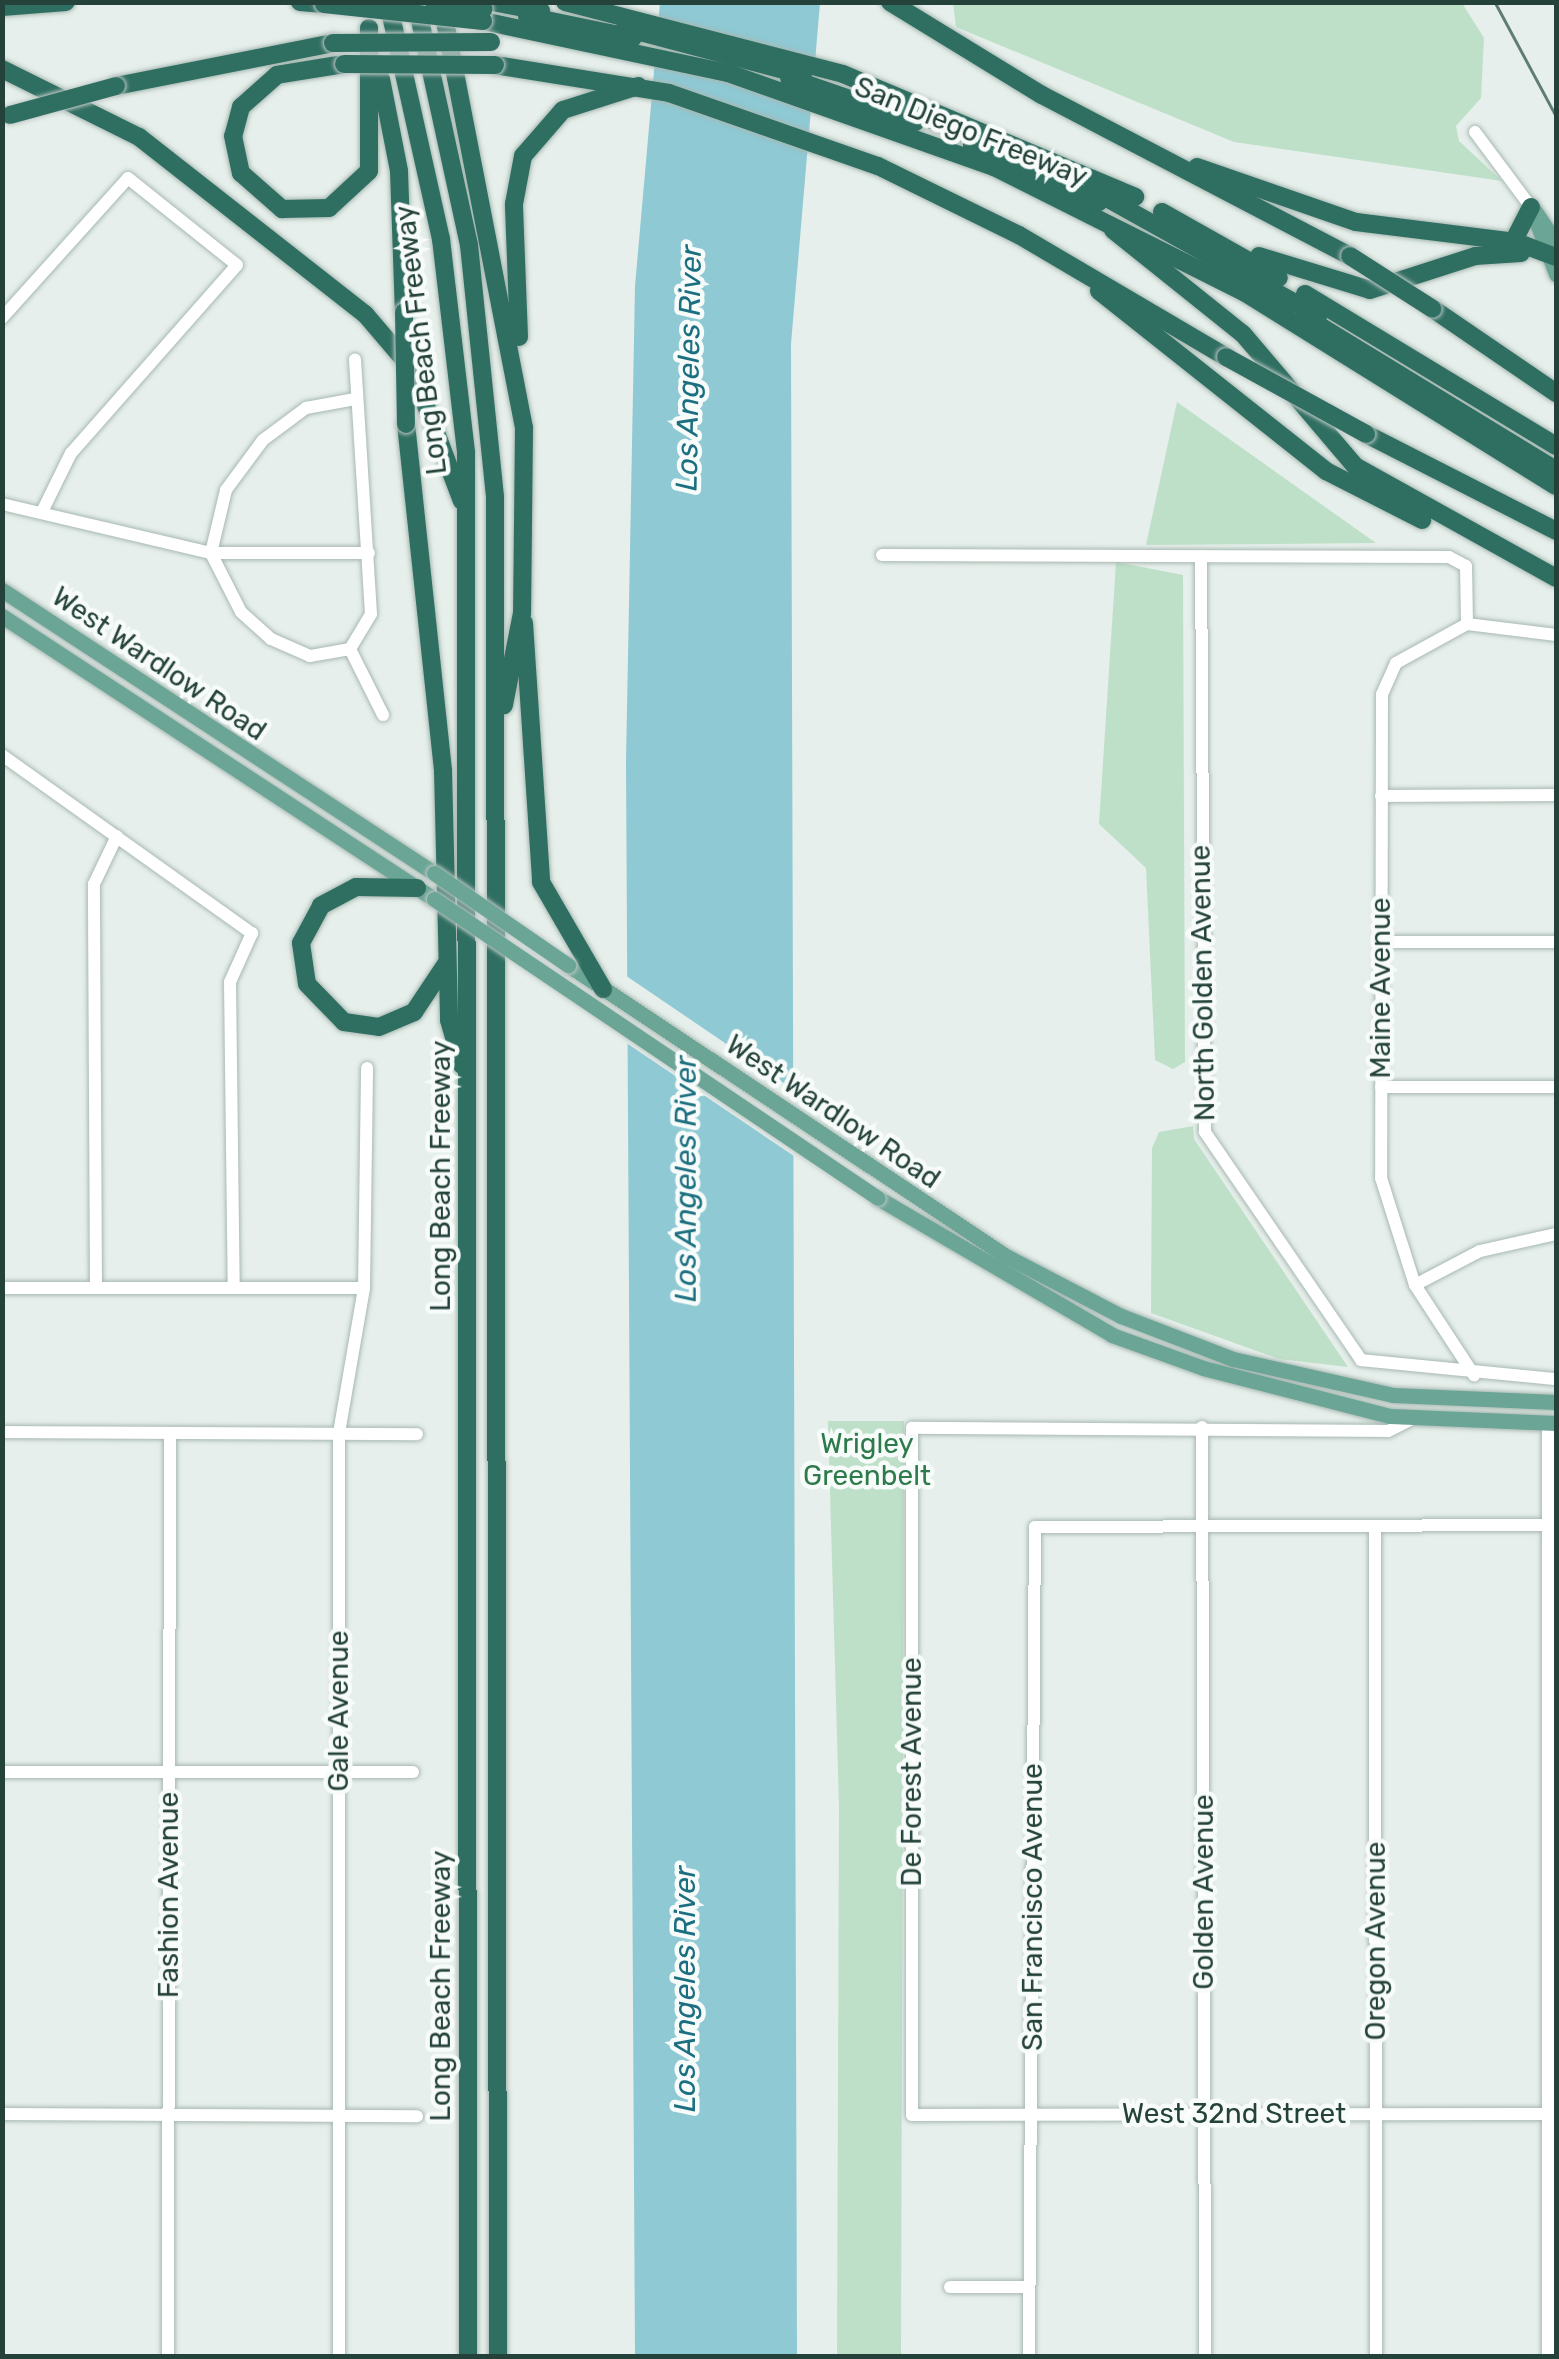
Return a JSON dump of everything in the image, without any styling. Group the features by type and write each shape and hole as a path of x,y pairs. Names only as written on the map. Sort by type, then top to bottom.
{"highway":[{"path":"2,7 66,2"},
{"name":"San Diego Freeway","path":"300,2 487,11 544,31 585,23 681,28 937,126 1220,242 1556,446"},
{"path":"363,2 399,171 406,424 442,770 449,1020 468,1085"},
{"name":"Long Beach Freeway","path":"388,2 441,239 466,512 468,2356"},
{"name":"Long Beach Freeway","path":"416,2 486,360 496,744 498,2356"},
{"path":"519,384 438,2 585,23"},
{"name":"San Diego Freeway","path":"565,2 585,23 789,91 937,126 1244,292 1556,486"},
{"path":"632,2 681,28"},
{"path":"890,2 959,46 1350,256 1556,393"},
{"path":"369,28 375,144 365,178 329,208 270,204 236,161 240,107 277,75 344,64 494,65 639,86 790,131 940,194 1366,434 1556,530"},
{"path":"6,116 116,86 333,43 491,42 544,31"},
{"path":"2,70 139,137 366,314 419,384 466,512"},
{"path":"603,989 547,900 536,858 533,676 522,613 514,187 539,130 576,104 639,86"},
{"path":"937,126 1150,218 1556,462"},
{"path":"937,126 1214,262 1556,470"},
{"path":"1168,161 1356,222 1553,251"},
{"path":"1220,242 1370,290 1511,247 1531,207"},
{"path":"1085,208 1243,334 1355,466 1556,578"},
{"path":"1076,270 1139,330 1339,479 1556,578"},
{"path":"496,744 522,613"},
{"path":"417,888 356,887 321,906 302,943 307,984 344,1022 380,1027 414,1012 446,964"}],"main road":[{"path":"1531,207 1553,251 1556,274"},
{"name":"West Wardlow Road","path":"2,590 434,873 890,1180 1090,1300 1233,1358 1393,1395 1556,1402"},
{"name":"West Wardlow Road","path":"2,616 434,899 878,1198 1112,1335 1203,1368 1414,1418 1552,1423"}],"street":[{"path":"1476,132 1531,207"},
{"path":"2,318 128,178 237,265 71,453 42,512"},
{"path":"350,650 371,614 355,360"},
{"path":"350,650 310,656 270,640 241,612 211,553 226,490 263,440 306,408 355,399"},
{"path":"2,504 211,553 369,554"},
{"path":"882,555 1460,560 1467,624 1556,635"},
{"name":"North Golden Avenue","path":"1202,556 1202,1121 1215,1152 1361,1360 1474,1375"},
{"name":"Maine Avenue","path":"1467,624 1412,651 1386,678 1381,796 1380,1087 1381,1178 1415,1285 1474,1375"},
{"path":"350,650 384,716"},
{"path":"2,755 252,934 230,982 234,1288"},
{"path":"1381,796 1556,795"},
{"path":"96,1288 94,884 118,836"},
{"path":"1382,942 1556,942"},
{"name":"Gale Avenue","path":"339,2356 340,1434 364,1288 367,1068"},
{"path":"1380,1087 1556,1087"},
{"path":"1415,1285 1480,1251 1556,1234"},
{"path":"2,1288 364,1288"},
{"path":"1474,1375 1556,1378"},
{"path":"1202,1428 1388,1431 1414,1418"},
{"path":"1548,2356 1552,2114 1548,1526 1552,1423"},
{"name":"De Forest Avenue","path":"912,2115 912,1428 1202,1428"},
{"name":"Golden Avenue","path":"1202,1428 1205,2356"},
{"path":"2,1432 417,1434"},
{"name":"Fashion Avenue","path":"168,2356 170,1433"},
{"name":"San Francisco Avenue","path":"1029,2356 1035,1526 1202,1526"},
{"path":"1202,1526 1548,1526"},
{"name":"Oregon Avenue","path":"1375,1526 1376,2356"},
{"path":"2,1772 413,1772"},
{"path":"2,2114 418,2116"},
{"name":"West 32nd Street","path":"912,2115 1552,2114"},
{"path":"950,2288 1029,2288"}],"green space":[{"path":"953,3 1462,3 1484,38 1481,98 1456,126 1459,141 1502,181 1234,142 956,27"},
{"path":"1177,402 1376,543 1146,545"},
{"path":"1116,562 1183,575 1185,1062 1173,1069 1155,1060 1146,868 1099,824"},
{"path":"1193,1126 1194,1139 1348,1367 1279,1359 1151,1313 1152,1148 1159,1132"},
{"name":"Wrigley Greenbelt","path":"828,1421 904,1421 901,2356 837,2356 839,1807"}],"water":[{"name":"Los Angeles River","path":"660,3 820,3 791,344 797,2356 635,2356 626,762 635,286"}],"pier":[{"path":"622,973 797,1092 797,1158 622,1040"}],"tram line":[{"path":"1495,2 1556,116"}]}
